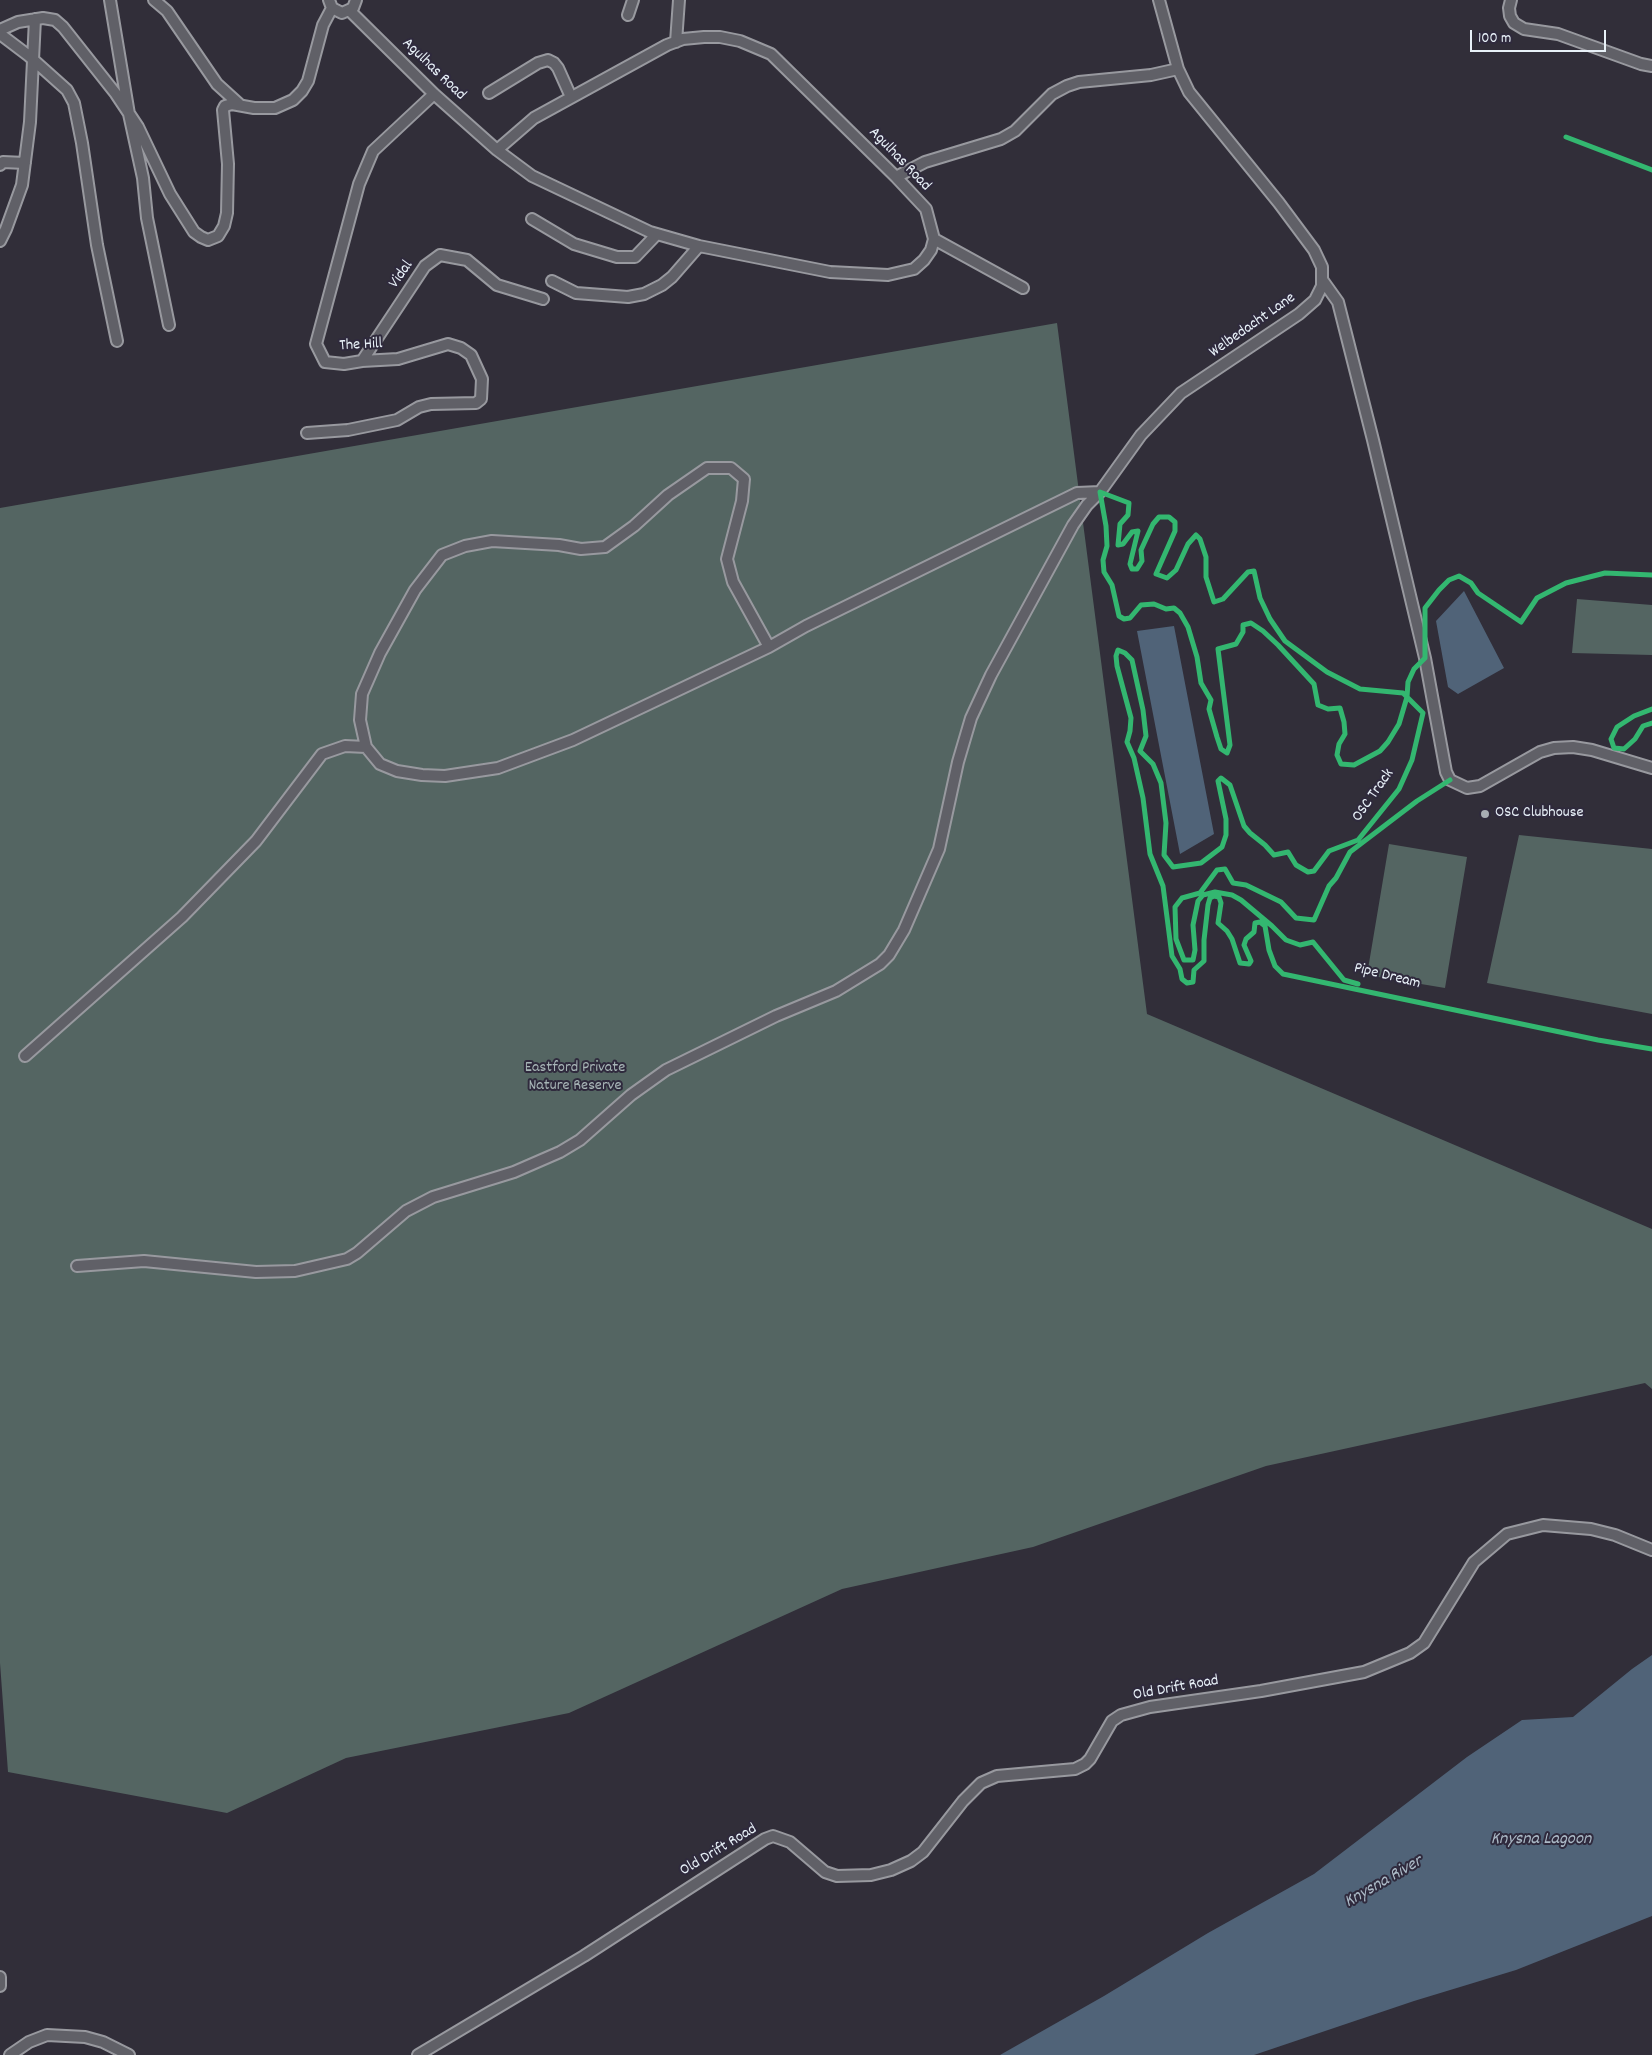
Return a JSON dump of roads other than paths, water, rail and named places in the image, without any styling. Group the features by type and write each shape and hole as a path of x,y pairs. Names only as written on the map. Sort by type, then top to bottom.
{"street":[{"path":"110,0 129,114 143,178 147,218 169,325"},
{"path":"154,0 167,11 217,84 239,104"},
{"path":"0,30 18,22 49,18 63,27 116,94 138,127 170,194 194,232 201,238 208,240 218,236 224,226 227,213 228,164 223,110 225,106 239,104 254,108 275,108 293,100 308,81 323,25 331,4 338,12 350,11 356,0"},
{"path":"628,15 633,0"},
{"path":"676,42 679,0"},
{"path":"1159,0 1178,69 1186,87 1195,102 1279,203 1314,250 1322,267 1323,281 1338,302 1425,658 1446,772 1450,780 1467,788 1480,786 1540,752 1554,748 1573,747 1592,750 1652,768"},
{"path":"1511,0 1510,16 1514,24 1524,29 1558,34 1641,64 1652,66"},
{"name":"Agulhas Road","path":"350,11 434,94 497,150 532,176 657,234 699,246 830,272 888,275 914,269 931,250 934,239 926,209 771,54 748,43 720,37 704,37 676,42 534,118 497,150"},
{"path":"0,241 22,185 30,122 34,19"},
{"path":"0,34 67,90 74,103 97,244 117,341"},
{"path":"489,93 538,63 548,60 558,68 571,97"},
{"path":"896,177 925,162 1001,139 1021,126 1052,94 1067,86 1079,82 1151,75 1178,69"},
{"name":"The Hill","path":"307,433 348,430 397,420 419,407 431,404 476,403 481,399 482,379 471,355 461,348 448,344 398,359 344,364 326,362 316,344 359,184 373,151 434,94"},
{"path":"0,165 3,162 25,163"},
{"path":"532,219 574,244 600,254 617,257 635,257 657,234"},
{"path":"934,239 1023,288"},
{"path":"552,281 576,293 609,297 628,297 644,294 662,285 672,277 699,246"},
{"name":"Vidal","path":"362,361 425,266 440,255 467,260 497,285 543,299"},
{"name":"Welbedacht Lane","path":"77,1266 144,1261 214,1270 256,1272 294,1271 347,1259 357,1253 406,1211 433,1197 514,1172 560,1152 580,1140 631,1095 666,1070 776,1016 836,991 880,964 889,955 904,930 939,849 958,762 971,718 991,675 1073,525 1087,505 1100,492 1141,435 1181,393 1299,314 1318,296 1323,281"},
{"path":"769,647 732,582 727,560 742,501 744,479 730,468 707,468 668,494 634,526 605,547 581,549 559,545 492,541 465,546 442,555 415,590 380,652 362,694 360,720 366,747 380,764 405,772 445,776 498,768 573,740 769,647 806,626 1077,493 1100,492"},
{"path":"25,1056 182,917 256,841 322,754 345,746 366,747"},
{"name":"Old Drift Road","path":"418,2055 584,1956 765,1839 773,1836 790,1842 825,1872 837,1876 871,1875 891,1870 911,1861 923,1852 963,1802 981,1783 997,1776 1075,1768 1085,1764 1090,1760 1112,1721 1121,1716 1150,1707 1261,1691 1364,1672 1410,1654 1424,1643 1474,1562 1507,1534 1543,1524 1583,1528 1615,1535 1652,1550"},
{"path":"0,1977 0,1986"},
{"path":"10,2055 29,2042 47,2035 65,2035 103,2042 129,2055"}],"water":[{"path":"1464,591 1504,668 1458,694 1448,687 1436,621"},
{"path":"1174,626 1214,834 1180,854 1137,631"},
{"name":"Knysna Lagoon","path":"1652,1655 1652,1916 1516,1970 1414,2001 1254,2055 1000,2055 1104,1996 1208,1933 1314,1874 1467,1757 1522,1720 1573,1717"}],"place":[{"name":"OSC Clubhouse","path":"1485,814"}],"park label":[{"name":"Eastford Private Nature Reserve","path":"575,1078"}],"water label":[{"name":"Knysna River","path":"1384,1883"}]}
